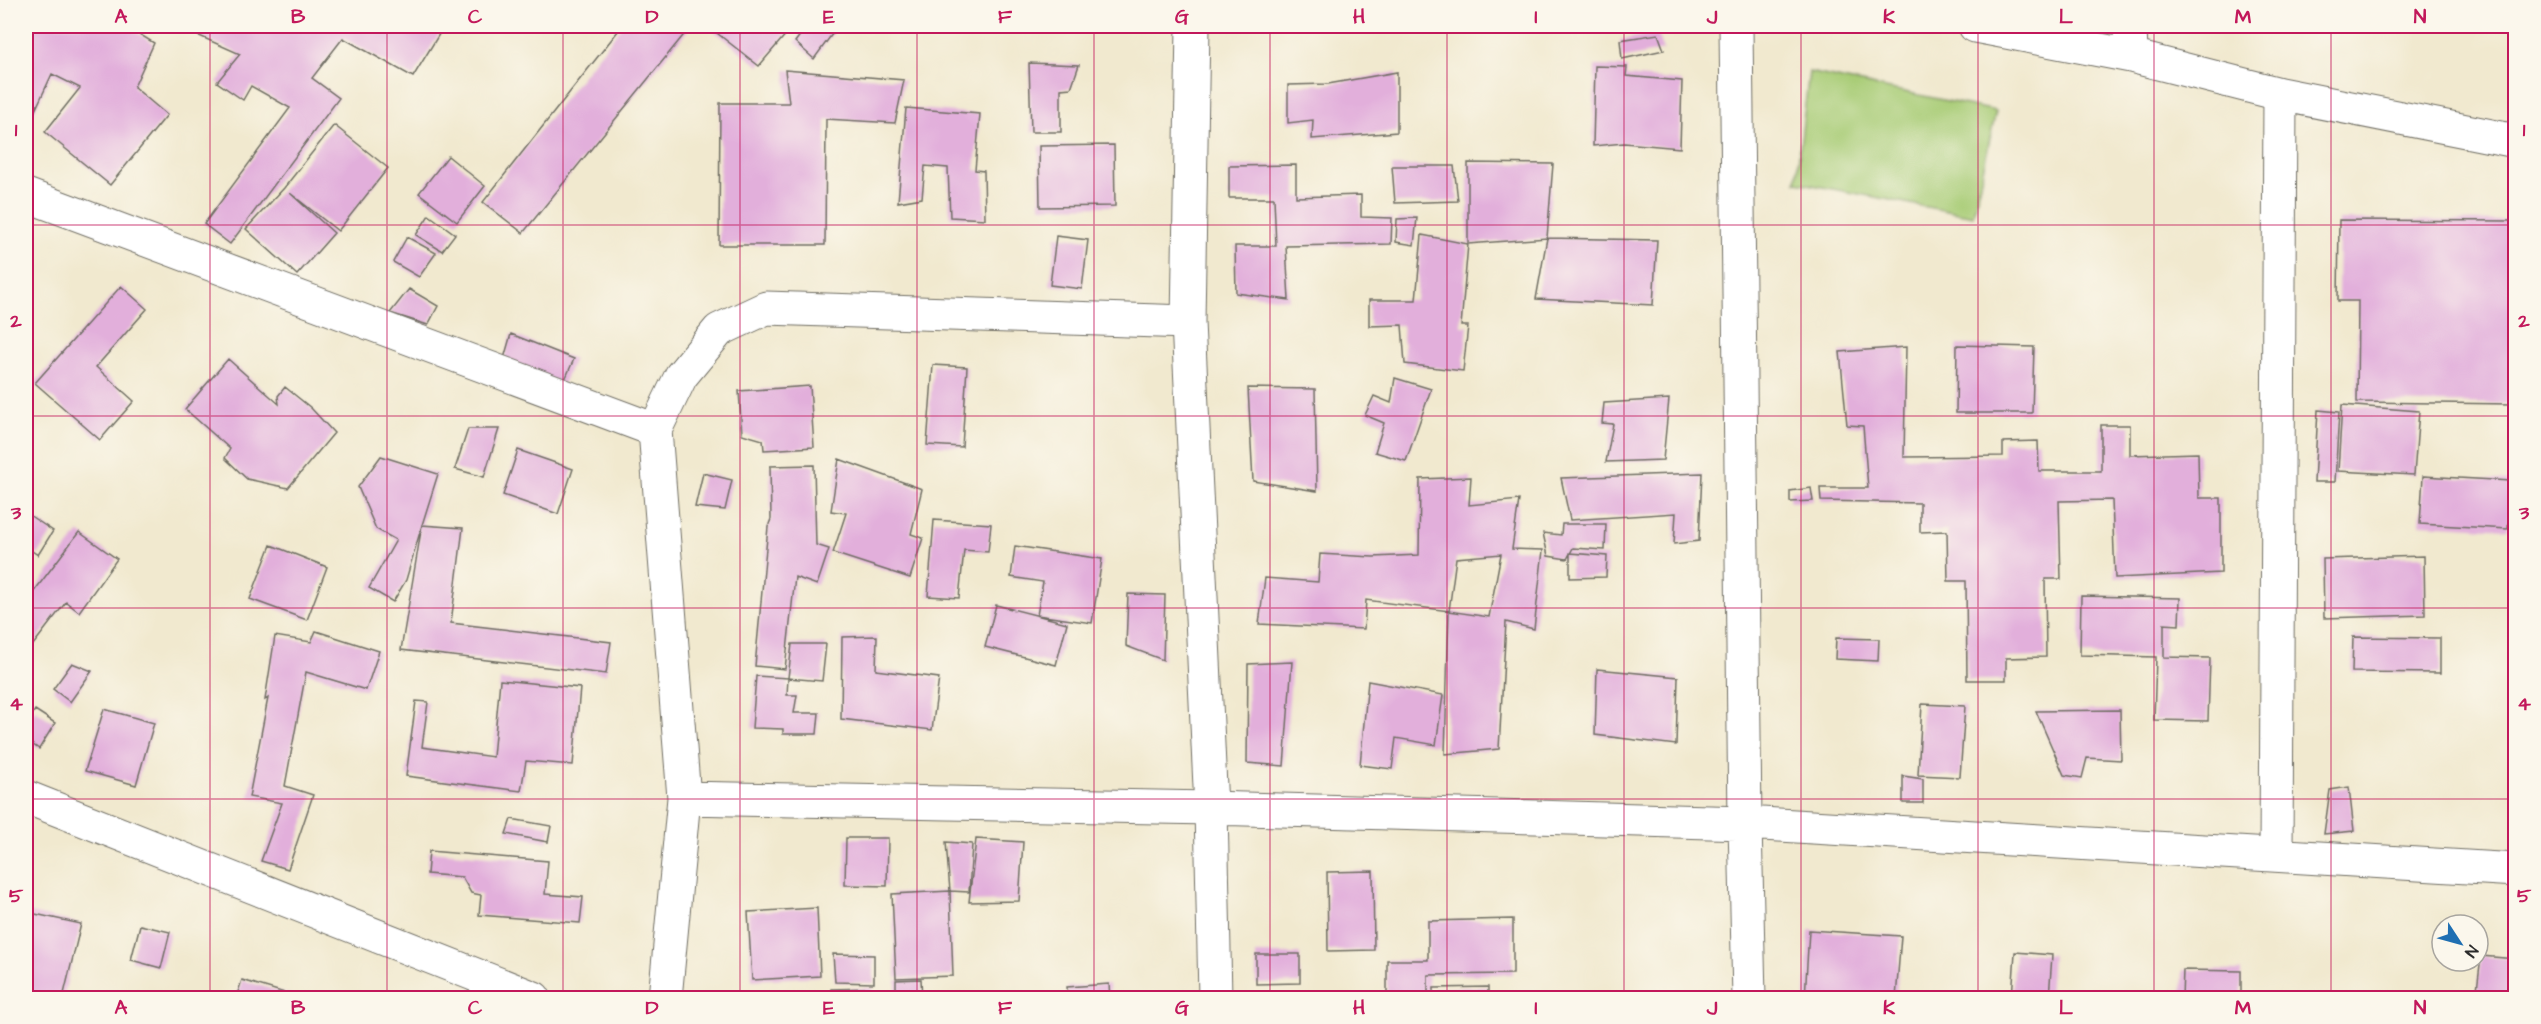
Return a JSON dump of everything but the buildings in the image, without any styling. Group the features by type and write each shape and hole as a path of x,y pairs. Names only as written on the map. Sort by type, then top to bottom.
{"street":[{"path":"1193,26 1188,322 1211,808 1215,999"},
{"path":"1736,26 1749,999"},
{"path":"1976,26 2131,41 2280,94 2516,141"},
{"path":"2276,855 2280,94"},
{"path":"26,195 655,430"},
{"path":"665,999 684,798 655,430 681,376 720,330 766,308 1188,322"},
{"path":"26,797 534,999"},
{"path":"684,798 1211,808 1745,823 2516,870"}],"green space":[{"path":"1809,72 1996,111 1973,216 1796,182"}]}
